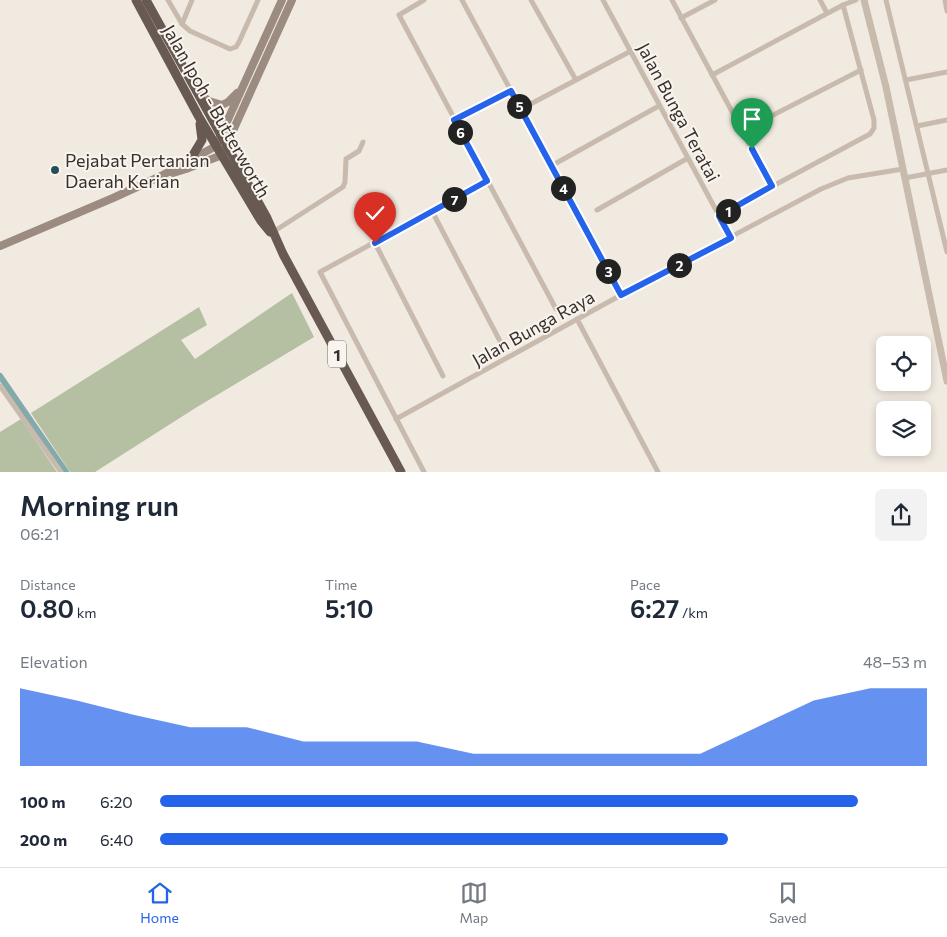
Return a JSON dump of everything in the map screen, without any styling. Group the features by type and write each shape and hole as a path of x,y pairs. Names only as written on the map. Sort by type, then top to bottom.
{"highway":[{"name":"Jalan Ipoh - Butterworth","path":"136,0 199,117 221,146 267,218 273,234 401,472"},
{"name":"Jalan Ipoh - Butterworth","path":"146,0 221,136 222,155 261,221 273,234"},
{"path":"190,160 202,140 199,117"}],"main road":[{"path":"221,136 282,0"},
{"path":"0,246 113,198 221,146 292,0"},
{"path":"198,92 209,101 222,105 228,102 242,88"},
{"path":"161,176 186,169 222,155"}],"street":[{"path":"168,0 182,24 190,31 230,49 236,47 239,42 258,0"},
{"path":"182,24 192,0"},
{"path":"424,0 399,15 556,309"},
{"path":"462,0 621,295"},
{"path":"531,0 576,80"},
{"name":"Jalan Bunga Teratai","path":"603,0 731,238"},
{"path":"672,0 772,186"},
{"path":"681,18 715,0"},
{"path":"820,0 827,13"},
{"path":"712,75 843,4 856,0"},
{"path":"864,0 886,87 947,380"},
{"path":"886,0 947,252"},
{"path":"945,0 947,12"},
{"path":"719,216 870,134 874,128 874,120 843,4"},
{"path":"521,109 631,51"},
{"path":"742,130 860,70"},
{"path":"906,80 947,72"},
{"path":"454,120 511,91"},
{"path":"551,166 657,107"},
{"path":"917,126 947,120"},
{"path":"273,234 343,187 346,159 359,151 362,142"},
{"path":"597,210 688,158"},
{"name":"Jalan Bunga Raya","path":"396,419 621,295 821,189 848,178 903,168"},
{"path":"905,178 947,170"},
{"path":"424,472 320,272 487,181"},
{"path":"432,211 502,345"},
{"path":"940,221 947,219"},
{"path":"375,243 443,376"},
{"path":"577,319 658,472"},
{"path":"0,386 61,472"}],"green space":[{"path":"292,293 314,337 197,407 95,472 70,472 31,413 199,307 207,325 181,340 195,359"},
{"path":"21,419 57,472 0,472 0,432"}],"waterway":[{"path":"0,376 66,472"}],"place":[{"name":"Pejabat Pertanian Daerah Kerian","path":"55,170"}],"route":[{"path":"375,243 487,181 454,120 511,91 621,295 731,238 719,216 772,186 752,149"}]}
